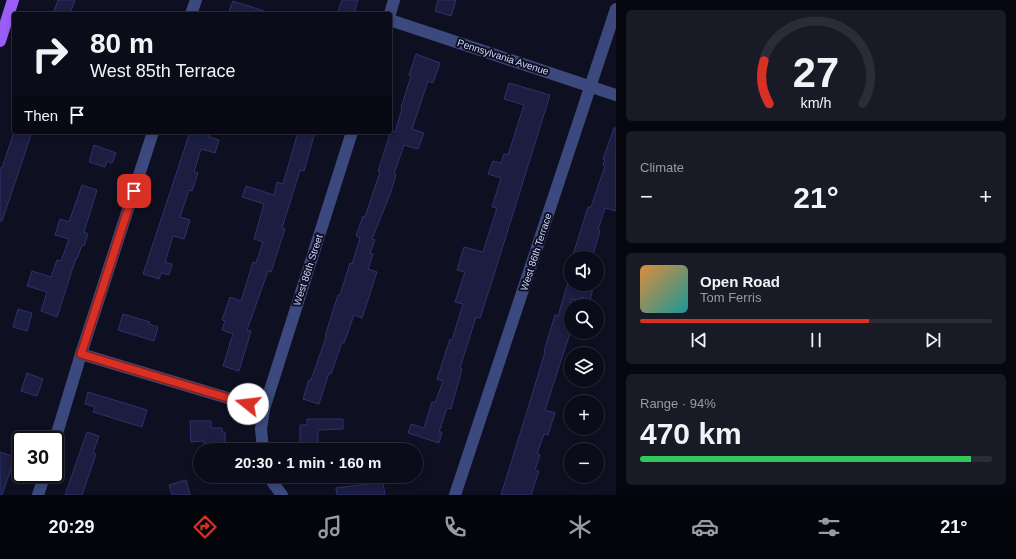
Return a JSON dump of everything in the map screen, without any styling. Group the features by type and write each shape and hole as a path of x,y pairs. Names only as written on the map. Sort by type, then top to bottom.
{"main road":[{"path":"0,41 13,0"}],"street":[{"path":"192,12 196,0"},
{"path":"391,12 394,0"},
{"name":"West 86th Terrace","path":"455,495 616,9"},
{"name":"Pennsylvania Avenue","path":"392,21 616,94"},
{"path":"58,431 152,134"},
{"name":"West 86th Street","path":"262,443 261,430 264,409 351,134"},
{"path":"81,354 264,409"},
{"path":"38,495 42,483"},
{"path":"274,483 282,495"}],"building":[{"path":"58,0 75,0 71,12 54,12"},
{"path":"342,0 358,0 355,12 338,12"},
{"path":"438,0 456,0 451,16 435,11"},
{"path":"233,1 267,12 229,12"},
{"path":"416,54 440,63 433,83 428,81 412,129 424,133 418,149 404,145 394,174 396,175 391,192 372,239 375,240 370,253 373,254 368,269 377,272 362,318 354,315 344,343 342,342 331,374 329,373 319,404 303,399 326,337 325,336 338,295 340,295 350,263 352,264 360,238 356,236 363,216 365,217 380,172 378,171 390,134 392,134 392,131 395,132 411,76 409,75"},
{"path":"509,83 550,95 480,318 476,317 460,368 462,369 451,409 447,408 439,432 442,432 439,443 408,433 411,424 424,428 432,402 435,403 443,381 437,379 450,339 452,340 463,304 455,302 465,272 457,270 464,247 483,252 497,208 492,207 501,178 488,174 493,161 501,163 504,154 508,155 524,105 504,99"},
{"path":"614,128 616,128 616,211 605,208 598,230 600,231 594,251 574,251 588,207 591,207 605,166 603,165 605,160 603,159"},
{"path":"13,134 31,134 2,221 0,221 0,168 2,168"},
{"path":"189,134 210,134 209,137 219,140 215,153 201,149 194,172 198,173 192,191 189,190 180,217 190,220 184,239 173,236 165,262 172,264 169,275 161,273 159,279 143,274"},
{"path":"297,134 314,134 304,171 300,170 282,228 285,229 271,272 268,271 247,330 251,331 239,371 223,366 233,334 222,330 225,321 222,320 230,297 241,301 253,262 256,263 263,242 254,239 264,204 242,197 246,186 274,195 277,182 283,184"},
{"path":"94,145 116,153 112,163 107,161 105,167 89,162"},
{"path":"82,185 97,190 84,232 88,234 84,246 82,245 77,259 76,258 57,317 41,311 47,292 27,286 32,271 51,277 57,260 61,261 69,239 55,235 60,219 69,222"},
{"path":"565,291 592,291 590,299 581,297 580,299 564,299 564,339 568,339 565,347 564,347 564,352 545,410 555,413 548,435 544,434 537,454 540,455 535,470 539,471 531,495 501,495 555,315 558,316"},
{"path":"18,309 32,313 27,331 13,327"},
{"path":"123,314 150,322 149,324 158,327 154,341 118,330"},
{"path":"27,373 43,379 37,396 21,391"},
{"path":"88,392 147,410 142,427 93,412 95,407 85,404"},
{"path":"307,419 343,419 343,429 318,430 318,443 300,443 300,425 307,425"},
{"path":"190,421 211,421 211,428 222,428 222,432 225,432 225,443 204,443 204,441 191,442"},
{"path":"87,432 99,436 93,453 96,454 82,495 65,495"},
{"path":"0,452 12,456 12,466 2,495 0,494"},
{"path":"186,480 190,495 172,495 169,485"},
{"path":"383,483 385,495 337,495 336,488"}],"route":[{"path":"134,191 81,354 248,404"}]}
